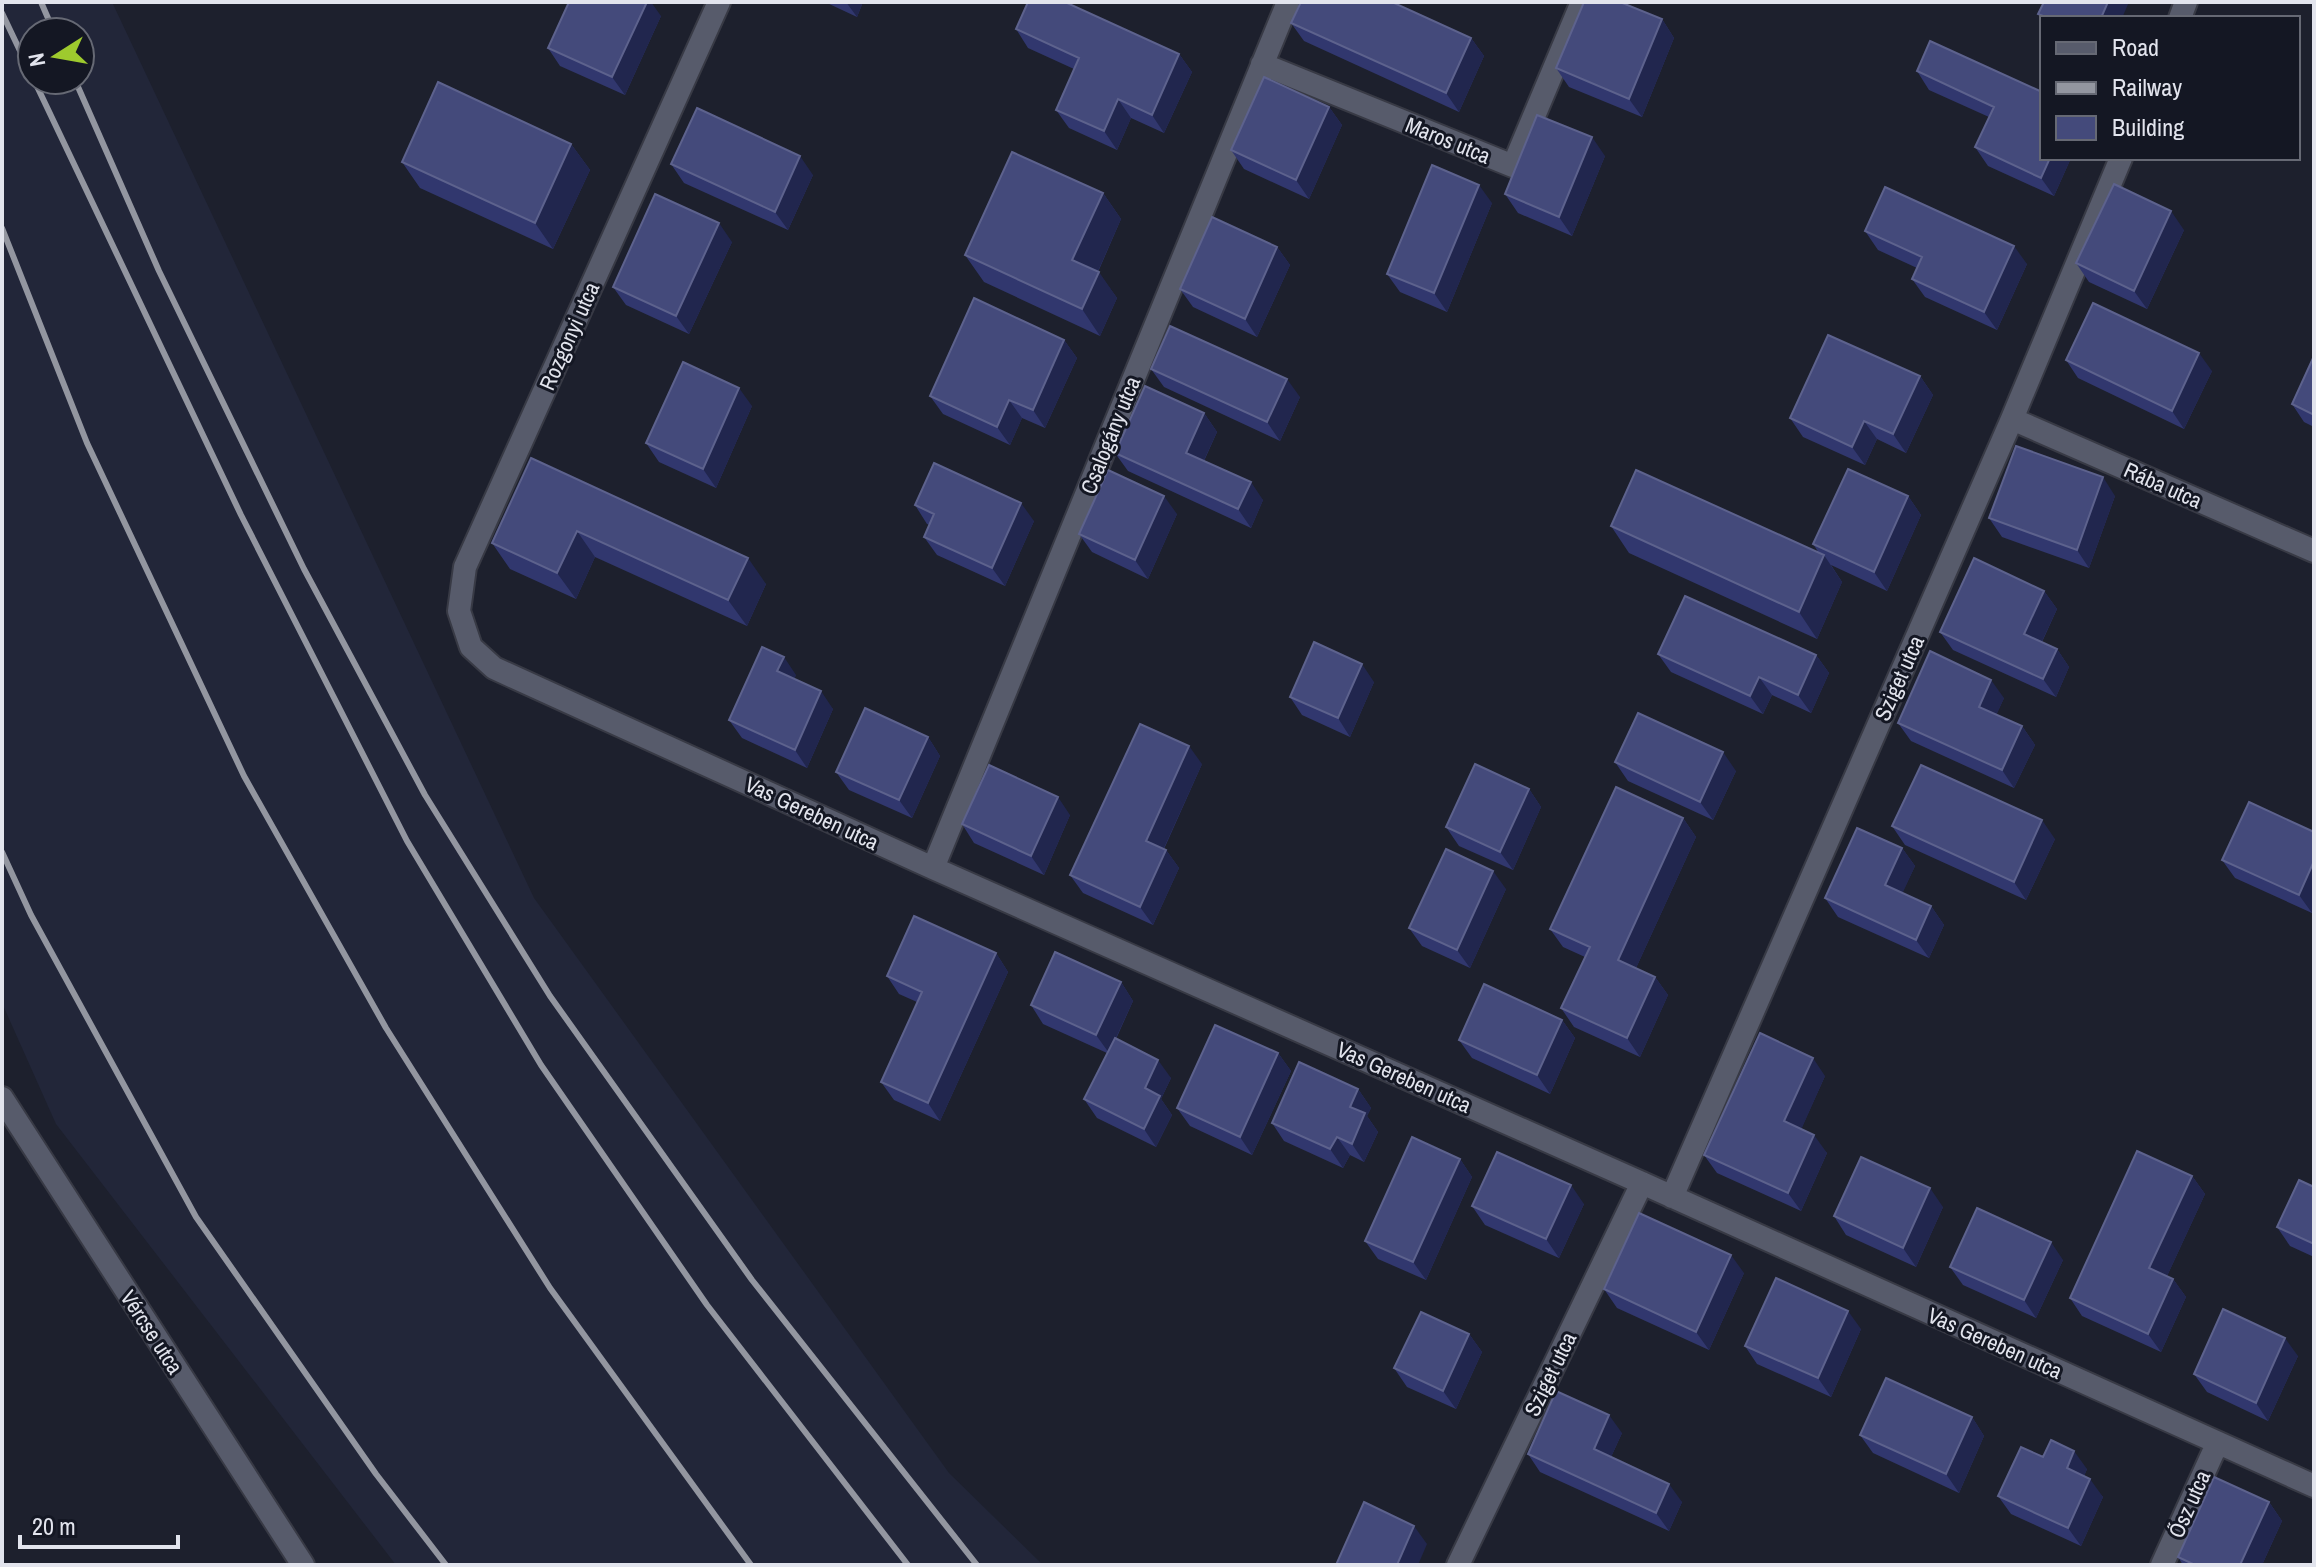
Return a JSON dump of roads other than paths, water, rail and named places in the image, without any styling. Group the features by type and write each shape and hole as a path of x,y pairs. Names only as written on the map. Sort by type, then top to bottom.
{"street":[{"name":"Rozgonyi utca","path":"494,668 471,647 459,611 465,567 719,2"},
{"name":"Csalogány utca","path":"933,868 1288,2"},
{"name":"Maros utca","path":"1262,64 1513,166 1582,2"},
{"name":"Sziget utca","path":"1672,1197 2012,419 2120,160"},
{"name":"Rába utca","path":"2012,419 2314,551"},
{"name":"Vas Gereben utca","path":"494,668 933,868 2314,1486"},
{"name":"Vércse utca","path":"2,1098 303,1565"},
{"name":"Sziget utca","path":"1458,1565 1642,1183"},
{"name":"Ősz utca","path":"2162,1565 2217,1444"}],"railway":[{"path":"41,2 47,16"},
{"path":"2,13 16,42"},
{"path":"42,96 241,515 407,841 541,1065 707,1305 908,1565"},
{"path":"82,96 159,271 304,569 425,795 550,996 752,1280 977,1565"},
{"path":"2,228 87,443 244,776 386,1028 550,1288 751,1565"},
{"path":"2,852 31,915 196,1217 376,1474 446,1565"}]}
